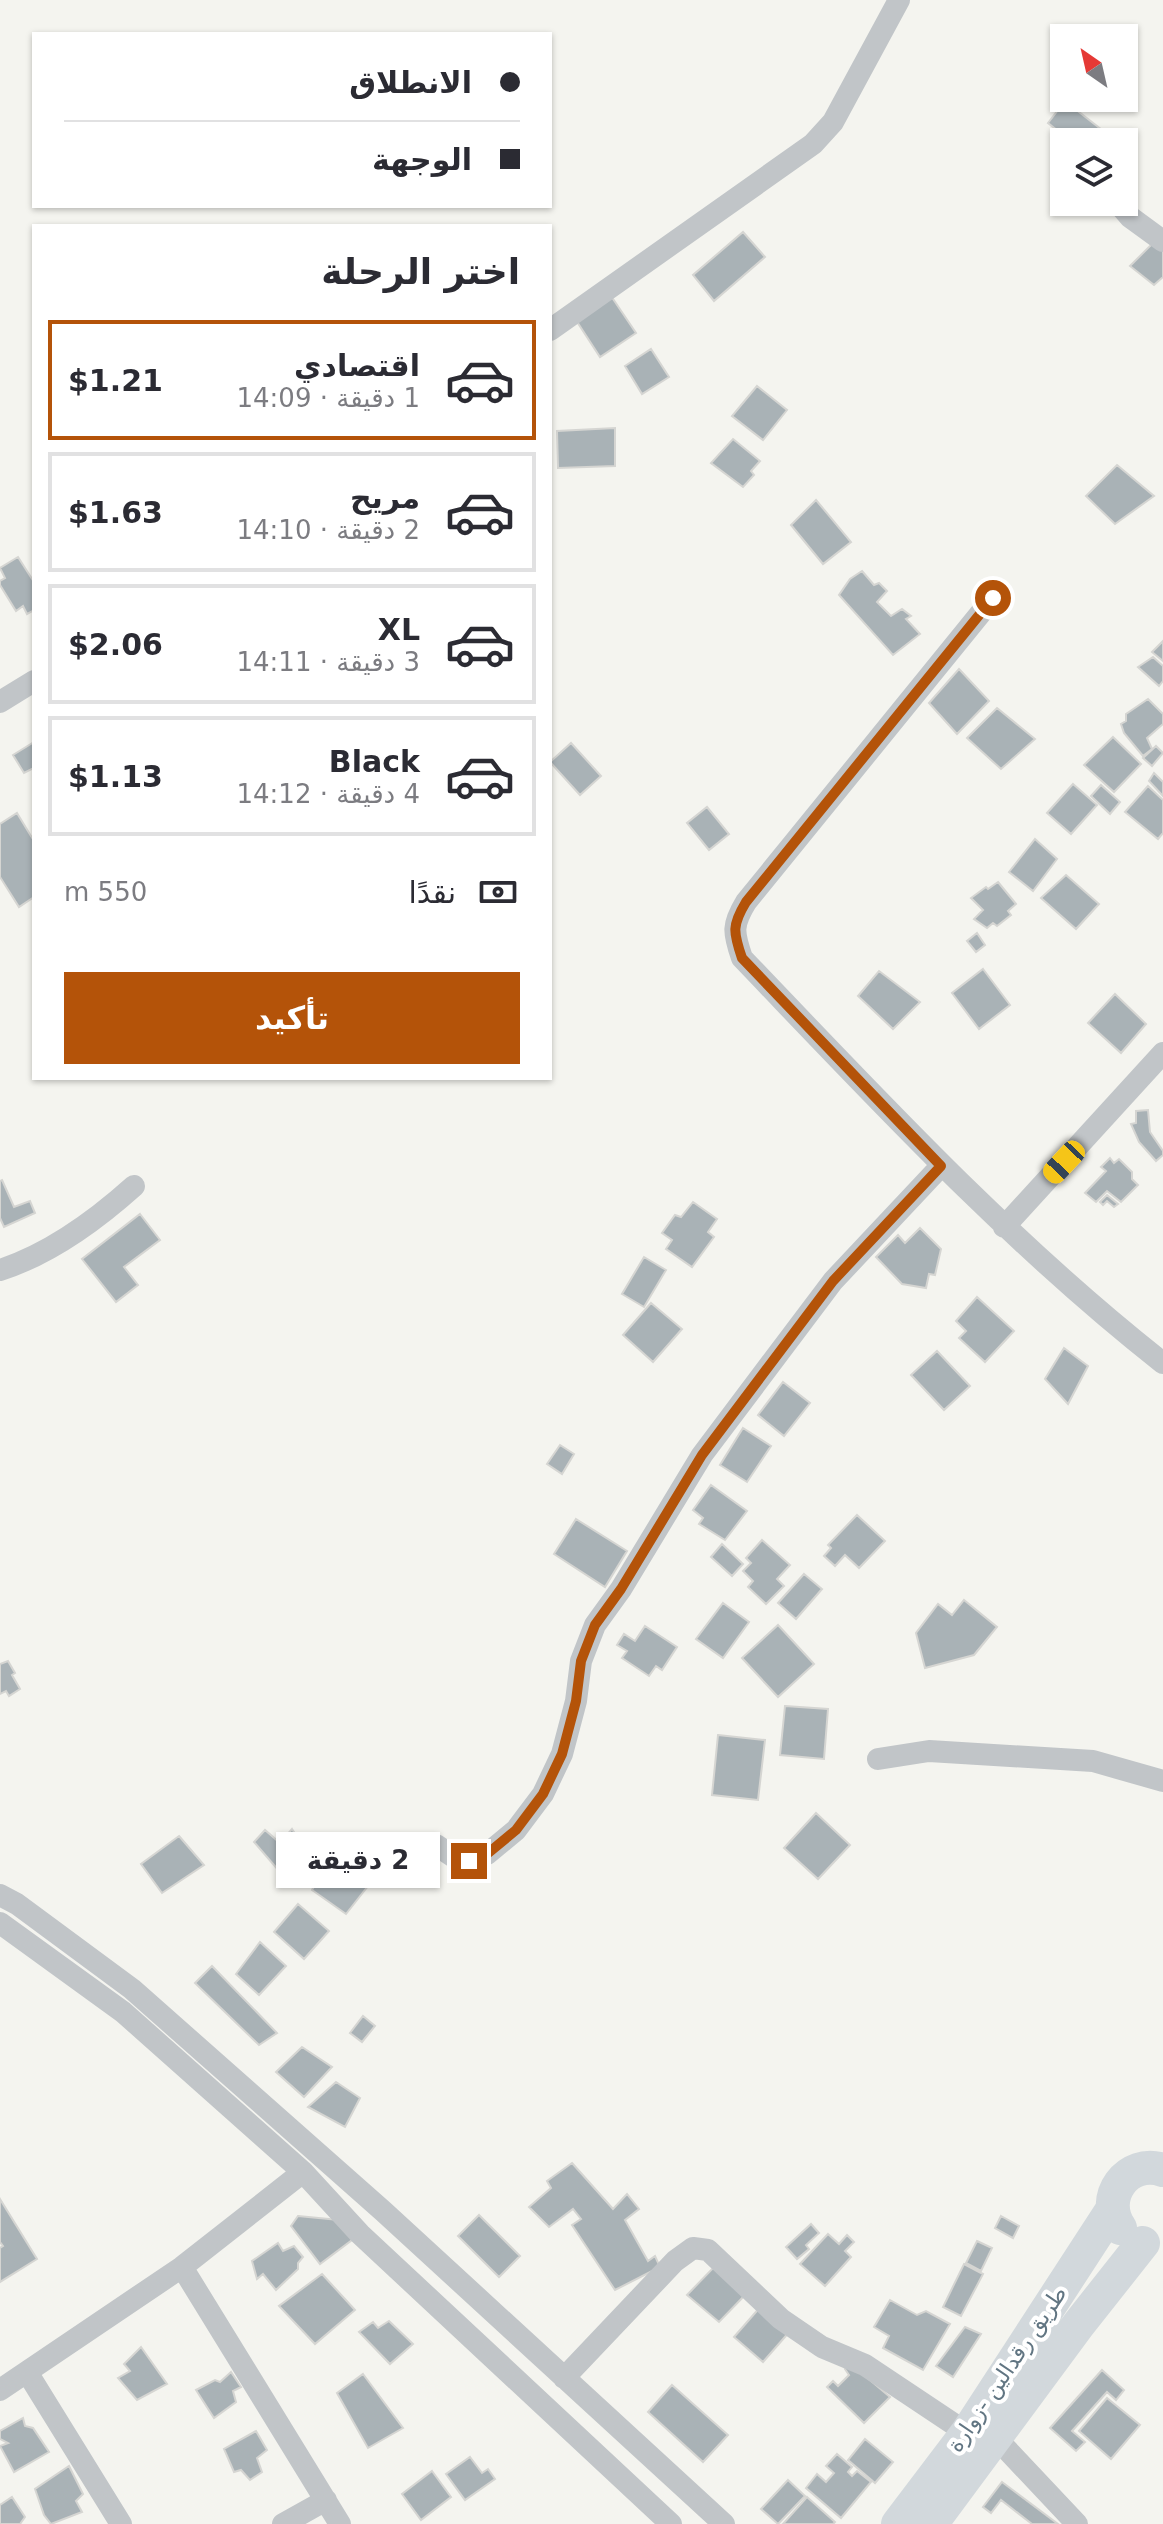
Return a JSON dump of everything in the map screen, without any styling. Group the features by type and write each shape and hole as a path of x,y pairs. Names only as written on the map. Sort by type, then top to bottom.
{"main road":[{"name":"طريق رقدالين -زوارة","path":"931,2524 1112,2210 1112,2198 1124,2177 1134,2171 1161,2165"},
{"path":"1112,2210 1122,2231 1153,2242"},
{"name":"طريق رقدالين -زوارة","path":"898,2524 982,2436 1153,2242"}],"street":[{"path":"552,329 813,144 833,122 899,0"},
{"path":"1129,216 1163,241"},
{"path":"993,598 746,902 734,921 736,939 742,958 941,1166 1103,1316 1163,1363"},
{"path":"0,702 32,682"},
{"path":"1004,1227 1163,1053"},
{"path":"436,1845 454,1857 469,1861 487,1854 516,1830 534,1806 562,1754 576,1701 581,1661 595,1625 621,1589 702,1455 833,1281 941,1166"},
{"path":"0,1270 22,1263 85,1226 134,1186"},
{"path":"878,1759 929,1751 1093,1761 1163,1781"},
{"path":"0,1895 17,1904 132,1989 383,2211 724,2524"},
{"path":"0,1923 123,2012 303,2172 360,2234 671,2524"},
{"path":"0,2390 182,2267 303,2172"},
{"path":"564,2378 675,2261 693,2248 708,2250 781,2319 822,2347 865,2365 982,2436 1077,2524"},
{"path":"182,2267 340,2524"},
{"path":"27,2372 121,2524"},
{"path":"283,2524 326,2500"}],"building":[{"path":"1056,112 1079,112 1099,128 1054,128 1048,123"},
{"path":"743,232 765,257 714,301 693,275"},
{"path":"1155,241 1163,247 1163,277 1154,285 1130,266"},
{"path":"607,290 636,333 600,357 572,314"},
{"path":"651,349 669,377 642,394 625,366"},
{"path":"757,386 787,410 763,440 732,416"},
{"path":"615,428 615,466 558,468 557,431"},
{"path":"733,439 760,461 751,471 754,475 743,487 711,463"},
{"path":"1117,465 1154,496 1115,524 1086,496"},
{"path":"816,500 851,542 823,564 791,525"},
{"path":"18,557 32,579 32,611 27,614 23,606 16,611 0,585 5,578 0,568"},
{"path":"862,571 874,585 879,583 887,591 877,602 891,616 902,609 911,616 906,619 920,634 893,655 839,595 850,579"},
{"path":"1163,641 1163,661 1152,652"},
{"path":"1153,657 1163,666 1163,681 1159,686 1138,667"},
{"path":"959,669 989,701 957,734 929,703"},
{"path":"1148,699 1163,714 1163,724 1147,738 1152,749 1143,756 1124,733 1121,724 1126,721 1126,714"},
{"path":"997,708 1035,739 1001,769 967,738"},
{"path":"1113,737 1141,764 1114,792 1084,765"},
{"path":"32,743 32,769 24,773 13,755"},
{"path":"571,743 601,776 580,795 552,764 552,760"},
{"path":"1156,746 1163,753 1152,766 1143,758"},
{"path":"1154,773 1163,782 1163,796 1149,781"},
{"path":"1073,784 1097,805 1071,834 1047,813"},
{"path":"1101,785 1120,802 1110,814 1091,796"},
{"path":"1148,786 1163,800 1163,833 1158,839 1125,812"},
{"path":"707,807 729,834 709,850 687,823"},
{"path":"17,813 32,838 32,898 19,907 0,877 0,824"},
{"path":"1035,839 1057,859 1033,891 1009,872"},
{"path":"1066,875 1099,904 1076,929 1041,898"},
{"path":"998,882 1016,904 1008,911 1011,915 997,926 993,923 987,928 974,919 983,910 971,898"},
{"path":"977,933 985,945 976,952 967,941"},
{"path":"983,969 1010,1005 979,1029 952,993"},
{"path":"879,971 920,1002 893,1029 858,996"},
{"path":"1115,994 1146,1024 1121,1053 1088,1023"},
{"path":"1148,1110 1150,1132 1163,1151 1156,1161 1139,1142 1131,1124 1136,1123 1136,1111"},
{"path":"1110,1158 1114,1163 1119,1159 1132,1172 1132,1179 1138,1185 1121,1202 1107,1191 1096,1202 1085,1193 1106,1171 1101,1167"},
{"path":"2,1180 14,1207 30,1201 35,1213 4,1227 0,1218"},
{"path":"1107,1195 1118,1204 1114,1207 1107,1201 1103,1205 1100,1202"},
{"path":"693,1202 717,1219 708,1232 714,1237 692,1267 666,1249 672,1240 662,1233 675,1215 681,1217"},
{"path":"140,1214 160,1240 124,1267 138,1285 116,1302 82,1259"},
{"path":"920,1228 941,1249 935,1275 929,1274 926,1288 902,1284 876,1257 898,1235 905,1243"},
{"path":"644,1257 666,1270 644,1307 622,1294"},
{"path":"977,1297 1014,1331 985,1362 959,1338 966,1331 956,1321"},
{"path":"651,1303 682,1329 653,1362 623,1335"},
{"path":"1064,1348 1088,1366 1068,1404 1045,1379"},
{"path":"937,1351 970,1386 944,1410 911,1375"},
{"path":"783,1382 810,1403 784,1436 758,1415"},
{"path":"743,1428 771,1446 747,1482 720,1465"},
{"path":"560,1445 574,1454 562,1474 547,1464"},
{"path":"711,1485 747,1511 725,1540 699,1524 703,1518 693,1510"},
{"path":"857,1515 885,1541 859,1568 845,1555 835,1566 824,1556 831,1548 828,1545"},
{"path":"576,1519 627,1551 605,1587 554,1554"},
{"path":"762,1540 790,1565 777,1579 784,1586 766,1604 748,1587 753,1581 743,1571 751,1563 746,1558"},
{"path":"722,1544 743,1564 732,1576 711,1557"},
{"path":"804,1574 822,1589 796,1619 778,1603"},
{"path":"964,1600 997,1627 974,1655 925,1668 916,1633 938,1604 952,1615"},
{"path":"723,1603 749,1622 723,1658 696,1639"},
{"path":"778,1625 814,1664 778,1697 742,1658"},
{"path":"645,1626 677,1647 662,1670 656,1666 649,1676 622,1658 627,1651 617,1645 624,1634 635,1641"},
{"path":"8,1661 20,1689 9,1696 6,1691 0,1694 0,1664"},
{"path":"785,1706 828,1709 824,1759 780,1755"},
{"path":"718,1735 765,1740 758,1800 712,1795"},
{"path":"816,1813 850,1845 818,1879 784,1848"},
{"path":"292,1829 300,1841 291,1848 296,1852 308,1838 316,1850 286,1879 254,1842 265,1830 280,1843"},
{"path":"179,1836 204,1865 162,1893 141,1864"},
{"path":"335,1850 368,1886 346,1914 312,1890"},
{"path":"298,1904 329,1931 304,1959 274,1932"},
{"path":"260,1942 286,1966 259,1995 236,1974"},
{"path":"212,1966 277,2033 259,2045 195,1983"},
{"path":"363,2016 375,2026 362,2042 350,2033"},
{"path":"302,2047 332,2067 304,2097 276,2072"},
{"path":"336,2082 360,2098 345,2127 308,2107"},
{"path":"572,2163 613,2209 627,2194 639,2209 625,2220 648,2261 655,2256 660,2267 615,2290 572,2225 581,2219 573,2209 549,2227 529,2207 551,2188 547,2181"},
{"path":"0,2199 37,2259 0,2282 0,2248 3,2246 0,2242"},
{"path":"479,2215 520,2256 499,2277 458,2236"},
{"path":"298,2216 339,2220 360,2234 320,2264 291,2226"},
{"path":"1001,2216 1019,2226 1013,2238 995,2228"},
{"path":"811,2224 819,2233 806,2245 809,2249 797,2259 786,2247"},
{"path":"828,2234 839,2244 847,2235 854,2242 845,2251 851,2257 825,2286 800,2264"},
{"path":"977,2241 992,2248 981,2271 966,2263"},
{"path":"278,2243 283,2251 294,2246 303,2257 298,2269 276,2290 263,2274 257,2279 252,2261"},
{"path":"964,2264 983,2274 961,2316 943,2307"},
{"path":"714,2267 747,2293 719,2322 687,2295"},
{"path":"322,2274 355,2310 315,2344 279,2306"},
{"path":"890,2300 917,2315 926,2311 950,2324 923,2370 883,2348 889,2336 874,2327"},
{"path":"762,2305 791,2330 763,2362 734,2337"},
{"path":"389,2321 413,2344 390,2364 359,2332 373,2322 378,2328"},
{"path":"965,2327 981,2334 953,2377 936,2366"},
{"path":"141,2347 167,2384 137,2400 118,2378 130,2371 124,2364"},
{"path":"851,2364 890,2397 864,2423 827,2387 833,2381 838,2386 849,2375 845,2369"},
{"path":"1102,2370 1124,2390 1116,2400 1107,2392 1072,2431 1085,2442 1076,2451 1050,2428"},
{"path":"231,2372 241,2387 233,2391 236,2402 214,2418 196,2390 215,2380 220,2382"},
{"path":"363,2374 403,2428 368,2448 337,2393"},
{"path":"672,2385 728,2435 703,2462 648,2412"},
{"path":"1107,2398 1140,2425 1111,2459 1079,2431"},
{"path":"23,2418 25,2426 33,2428 49,2452 14,2472 0,2446 8,2443 0,2439 0,2431"},
{"path":"256,2431 267,2450 257,2458 262,2472 250,2480 241,2470 234,2472 224,2449"},
{"path":"865,2439 893,2462 875,2483 848,2460"},
{"path":"837,2454 852,2467 848,2472 852,2476 857,2471 871,2482 841,2518 806,2488 817,2474 826,2482 834,2473 826,2466"},
{"path":"470,2457 482,2473 488,2469 495,2479 465,2500 446,2474"},
{"path":"69,2466 83,2494 76,2501 82,2512 51,2524 44,2515 35,2489"},
{"path":"432,2471 451,2497 421,2520 402,2494"},
{"path":"788,2480 805,2496 778,2524 761,2509"},
{"path":"1002,2482 1058,2524 1032,2524 1001,2500 991,2513 983,2507"},
{"path":"12,2497 25,2517 20,2524 0,2524 0,2505"},
{"path":"807,2497 835,2522 783,2524"}],"route":[{"path":"469,1861 487,1854 516,1830 543,1794 562,1754 576,1701 581,1661 595,1625 621,1589 702,1455 833,1281 941,1166 742,958 734,921 746,902 993,598"}]}
